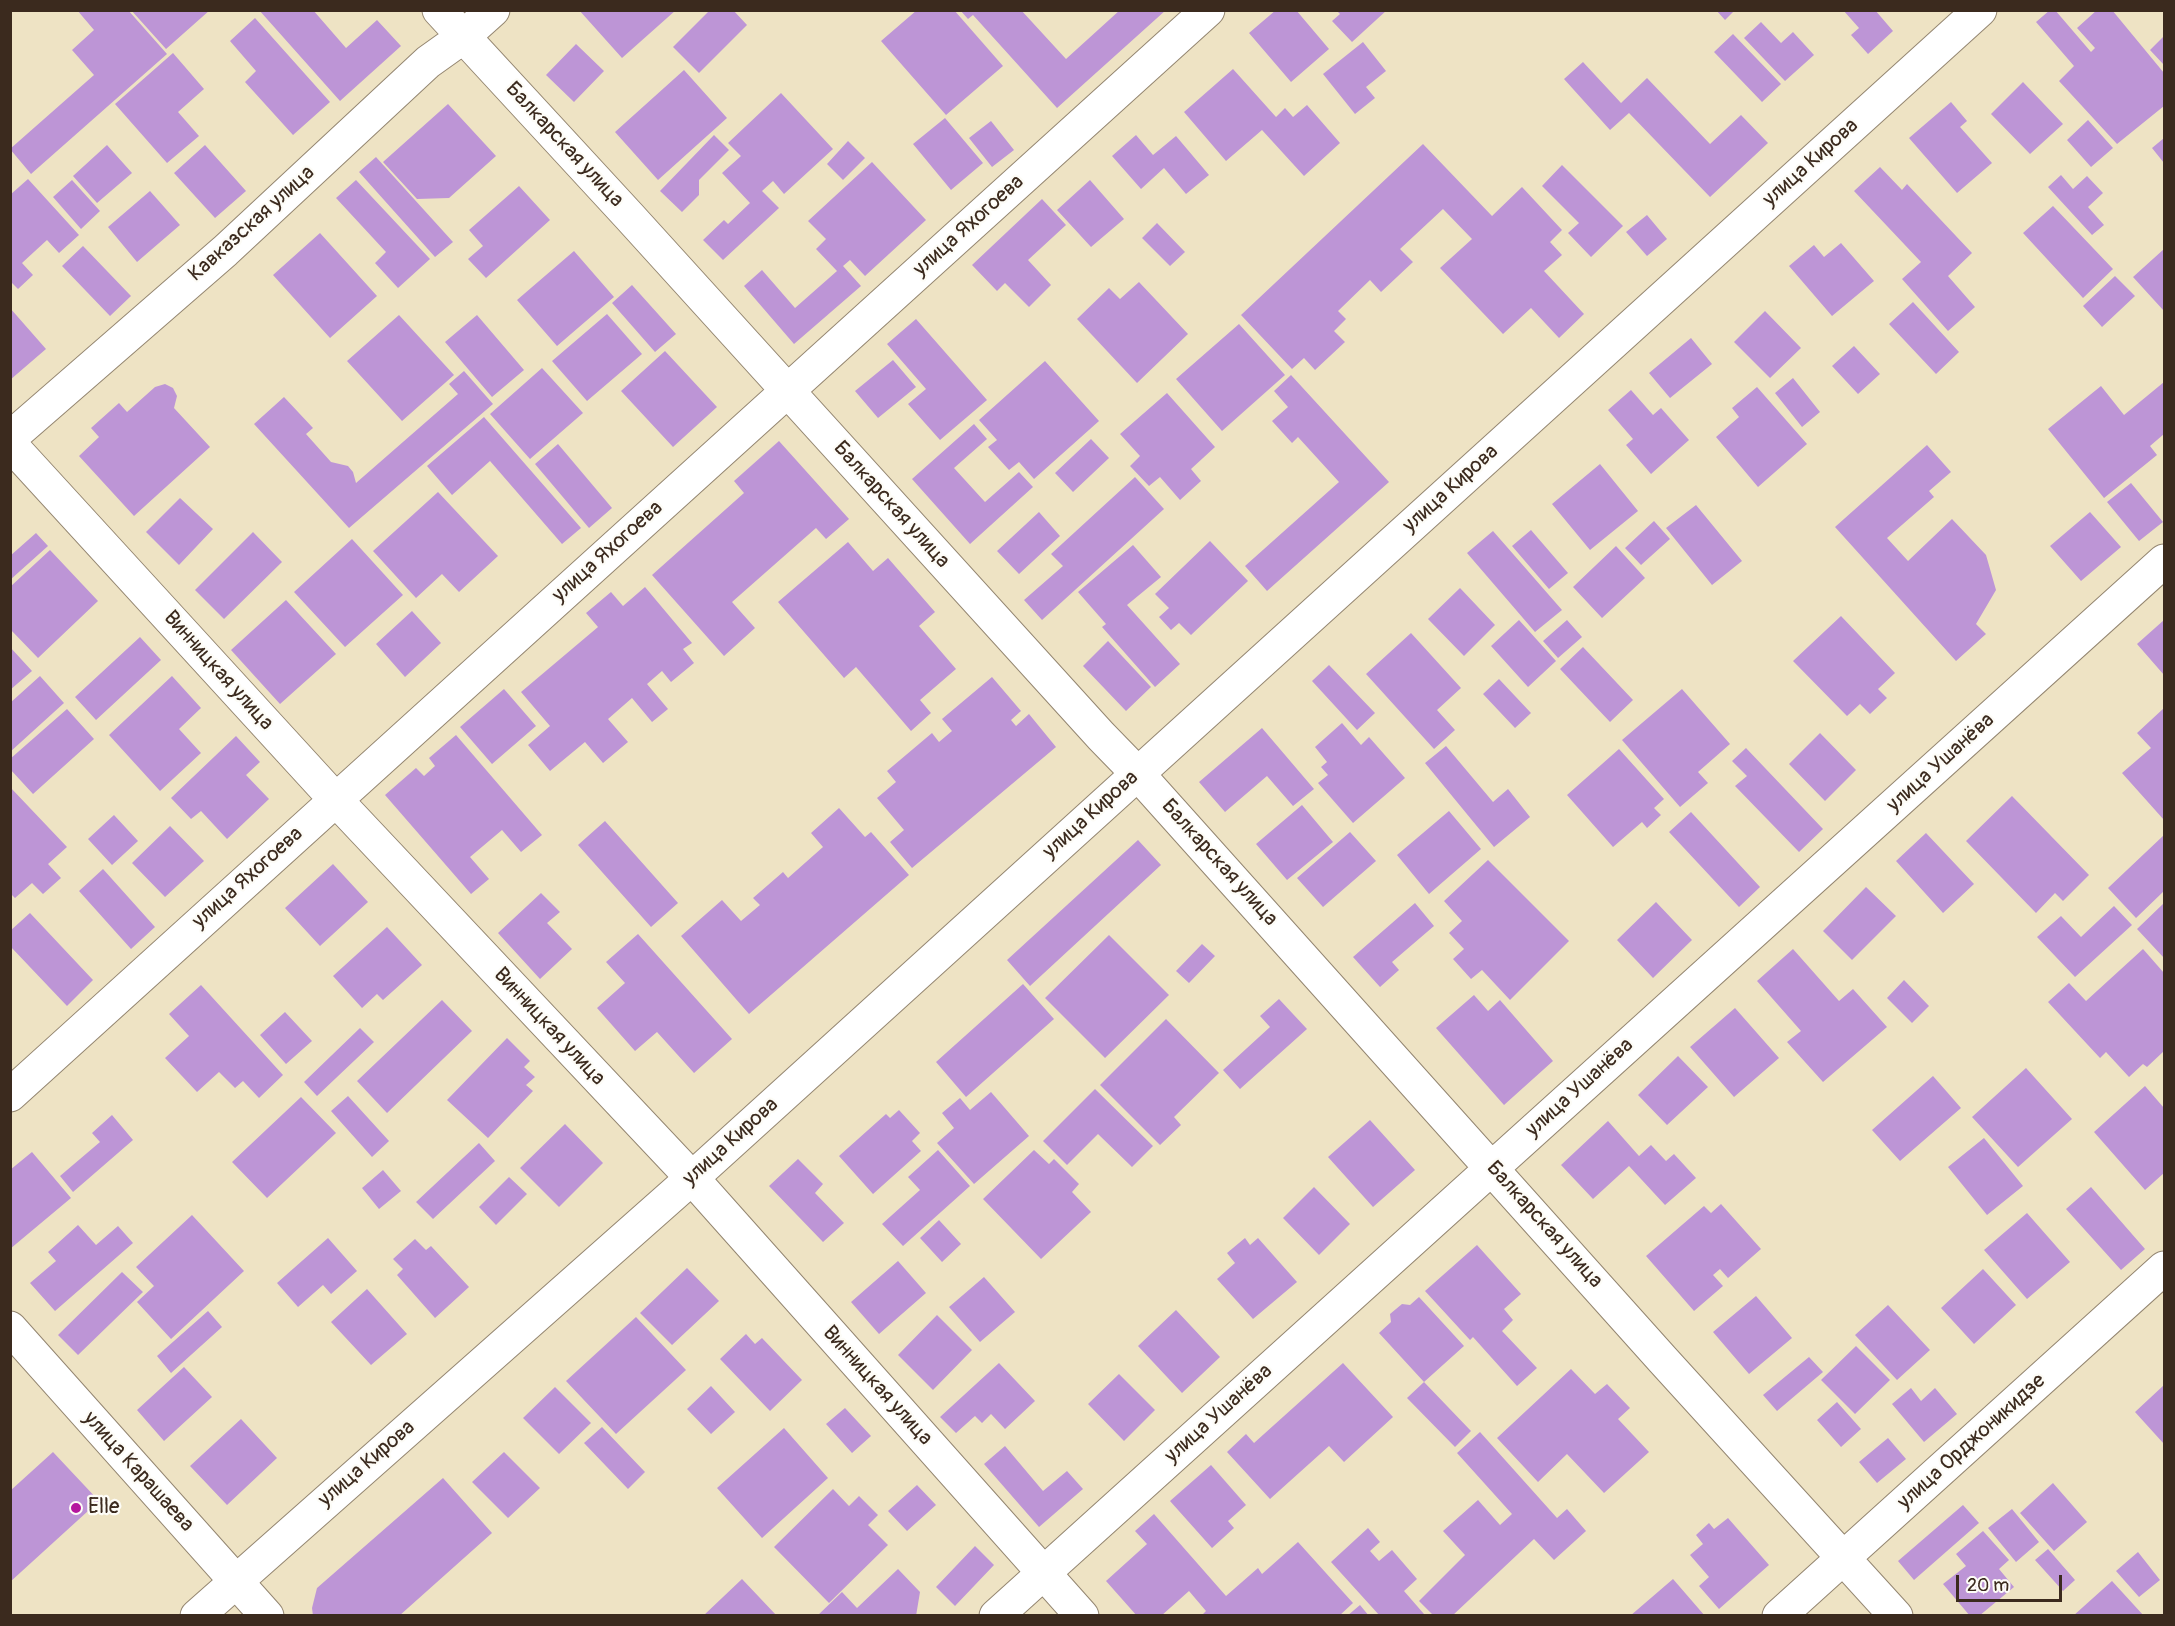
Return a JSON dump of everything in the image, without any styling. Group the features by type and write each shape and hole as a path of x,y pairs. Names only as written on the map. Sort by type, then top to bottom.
{"street":[{"name":"Балкарская улица","path":"439,10 1137,773 1896,1616"},
{"name":"Кавказская улица","path":"10,438 225,251 429,62 463,37 493,10"},
{"name":"улица Яхогоева","path":"10,1095 1208,10"},
{"name":"улица Кирова","path":"197,1616 692,1178 1980,10"},
{"name":"Винницкая улица","path":"10,444 335,799 692,1178 1082,1616"},
{"name":"улица Ушанёва","path":"996,1616 2164,561"},
{"name":"улица Орджоникидзе","path":"1779,1616 2164,1268"},
{"name":"улица Карашаева","path":"10,1328 267,1616"}],"building":[{"path":"77,10 128,10 167,54 31,174 10,149 94,75 72,50 94,30"},
{"path":"131,10 210,10 166,49"},
{"path":"259,10 313,10 346,48 377,20 401,46 340,101"},
{"path":"579,10 676,10 622,58"},
{"path":"710,10 733,10 747,25 699,73 673,47"},
{"path":"917,10 954,10 1003,66 946,115 881,41"},
{"path":"960,10 1021,10 1066,59 1120,10 1166,10 1057,108 973,15 968,19"},
{"path":"1276,10 1296,10 1329,49 1291,82 1249,33"},
{"path":"1336,10 1387,10 1352,42 1332,21 1340,14"},
{"path":"1716,10 1735,10 1725,20"},
{"path":"1843,10 1875,10 1893,31 1868,54 1851,35 1859,28"},
{"path":"2050,10 2055,10 2091,52 2095,48 2077,28 2097,10 2112,10 2164,73 2164,106 2117,144 2059,81 2074,66 2036,22"},
{"path":"255,18 330,102 293,135 245,82 256,71 230,41"},
{"path":"1761,22 1781,43 1793,32 1814,55 1785,81 1744,38"},
{"path":"1733,34 1781,84 1762,102 1714,52"},
{"path":"2164,36 2164,65 2150,50"},
{"path":"1363,42 1386,71 1366,87 1375,98 1355,114 1323,74"},
{"path":"576,44 604,71 574,102 546,75"},
{"path":"173,53 204,89 178,112 199,136 167,163 115,104"},
{"path":"1583,62 1621,103 1647,78 1710,144 1741,115 1768,143 1710,197 1629,113 1610,130 1564,79"},
{"path":"1233,69 1276,117 1285,108 1293,117 1307,105 1340,143 1304,176 1262,130 1226,161 1184,112"},
{"path":"684,70 727,118 658,180 615,132"},
{"path":"2023,82 2063,124 2030,154 1991,114"},
{"path":"781,93 833,149 784,194 773,181 762,191 779,208 723,260 703,240 724,220 728,224 750,203 722,173 741,156 728,143"},
{"path":"1951,102 1967,121 1960,127 1992,163 1957,193 1909,138"},
{"path":"448,104 496,156 449,198 417,199 383,162"},
{"path":"945,118 983,163 951,190 913,144"},
{"path":"2088,120 2113,148 2091,167 2067,140"},
{"path":"991,121 1014,150 992,167 969,138"},
{"path":"714,135 729,150 699,180 699,195 682,212 660,191"},
{"path":"1136,135 1153,155 1176,136 1209,175 1186,194 1164,168 1141,189 1112,156"},
{"path":"2164,138 2164,163 2152,148"},
{"path":"848,141 865,158 843,180 827,164"},
{"path":"1423,144 1492,216 1522,187 1562,230 1550,242 1562,255 1544,271 1584,314 1559,338 1531,308 1503,334 1440,268 1472,239 1443,209 1400,249 1413,262 1381,292 1370,280 1338,311 1346,319 1334,331 1345,342 1315,370 1304,358 1292,369 1241,315"},
{"path":"107,145 132,173 97,203 73,176"},
{"path":"205,145 246,191 215,218 174,173"},
{"path":"376,157 453,242 435,257 359,172"},
{"path":"872,162 926,220 865,276 850,260 843,266 861,286 794,344 744,286 762,270 795,308 837,271 816,249 826,239 808,221"},
{"path":"1562,165 1623,226 1591,257 1568,233 1579,223 1542,186"},
{"path":"1880,167 1902,190 1907,184 1972,253 1948,276 1975,307 1948,331 1902,279 1921,262 1854,191"},
{"path":"2061,175 2073,189 2087,176 2103,193 2088,207 2104,225 2092,235 2048,187"},
{"path":"28,179 79,235 59,253 47,240 22,263 33,275 18,289 10,281 10,195"},
{"path":"72,180 100,211 81,229 53,197"},
{"path":"356,180 430,259 398,288 375,263 386,252 336,198"},
{"path":"1090,180 1124,219 1091,247 1057,210"},
{"path":"519,186 550,220 486,278 468,259 483,246 469,230"},
{"path":"150,191 180,225 137,262 108,227"},
{"path":"1042,199 1066,225 1028,260 1051,285 1029,307 1005,283 997,291 972,265"},
{"path":"2053,206 2113,269 2083,298 2023,233"},
{"path":"1647,215 1667,239 1647,256 1626,232"},
{"path":"1157,223 1185,252 1170,266 1142,238"},
{"path":"320,233 377,296 330,338 273,275"},
{"path":"1841,243 1874,281 1832,316 1789,266 1814,245 1824,257"},
{"path":"83,246 131,296 110,316 62,266"},
{"path":"2164,249 2164,311 2133,277"},
{"path":"574,251 614,297 557,346 517,300"},
{"path":"2115,276 2135,296 2102,327 2083,306"},
{"path":"1139,282 1188,334 1137,383 1077,319 1109,288 1120,299"},
{"path":"632,285 676,334 655,352 612,303"},
{"path":"1913,302 1959,352 1936,374 1889,324"},
{"path":"10,308 46,349 10,380"},
{"path":"1765,311 1801,348 1770,378 1734,342"},
{"path":"607,314 642,354 587,401 552,361"},
{"path":"399,315 454,375 402,421 347,361"},
{"path":"477,315 524,370 492,397 445,342"},
{"path":"916,319 987,400 940,440 908,404 926,389 887,344"},
{"path":"1239,324 1285,375 1222,431 1176,379"},
{"path":"1691,338 1712,364 1670,398 1649,373"},
{"path":"1854,346 1880,374 1858,394 1832,366"},
{"path":"665,351 717,407 673,447 621,391"},
{"path":"893,360 916,387 878,418 855,391"},
{"path":"1045,361 1099,421 1034,479 1019,462 1009,470 988,447 997,440 979,420"},
{"path":"542,368 583,413 530,459 490,414"},
{"path":"464,371 493,404 349,528 254,424 284,397 313,428 306,434 331,462 348,466 353,472 356,483 458,394 449,384"},
{"path":"1291,375 1389,482 1267,591 1245,566 1339,482 1298,437 1292,443 1272,421 1288,407 1274,391"},
{"path":"1793,378 1820,412 1802,427 1775,393"},
{"path":"2164,382 2164,434 2150,446 2157,455 2104,498 2048,429 2101,386 2124,415"},
{"path":"165,384 173,388 177,396 174,408 210,447 134,516 79,456 99,437 91,428 119,403 127,412 155,387"},
{"path":"1757,387 1807,444 1758,487 1716,437 1739,417 1732,408"},
{"path":"1631,390 1653,415 1661,408 1689,440 1651,474 1626,445 1633,439 1608,410"},
{"path":"1167,393 1215,447 1191,469 1201,481 1180,500 1160,477 1149,486 1130,466 1140,456 1120,434"},
{"path":"484,417 581,528 562,544 490,461 452,495 427,466"},
{"path":"974,424 987,439 954,468 985,502 1019,472 1033,487 970,544 912,479"},
{"path":"1091,439 1109,458 1073,492 1055,473"},
{"path":"779,441 849,519 826,539 816,528 732,602 755,628 724,656 652,575 744,493 734,481"},
{"path":"558,444 612,508 589,528 535,464"},
{"path":"1927,445 1951,472 1929,491 1934,497 1887,538 1908,561 1952,519 1986,555 1996,590 1976,624 1986,634 1956,661 1835,527"},
{"path":"1600,464 1638,511 1590,550 1552,504"},
{"path":"1135,477 1164,509 1042,620 1024,600 1063,566 1051,554"},
{"path":"2131,483 2163,522 2139,541 2107,502"},
{"path":"438,492 498,556 459,592 442,574 416,598 373,551"},
{"path":"180,498 213,529 179,565 146,532"},
{"path":"1696,505 1742,561 1712,585 1666,528"},
{"path":"1039,512 1060,536 1019,574 997,551"},
{"path":"2090,512 2121,547 2081,581 2050,546"},
{"path":"1654,521 1670,539 1641,565 1625,548"},
{"path":"1531,530 1568,573 1549,589 1512,546"},
{"path":"1493,531 1562,610 1535,632 1467,553"},
{"path":"253,532 282,562 224,619 195,590"},
{"path":"36,533 48,546 10,580 10,556"},
{"path":"352,539 403,595 345,647 294,592"},
{"path":"1210,541 1248,581 1191,635 1179,623 1171,630 1159,617 1169,608 1155,594"},
{"path":"848,542 873,571 888,558 935,612 919,626 956,669 920,700 931,713 911,731 856,667 844,678 778,602"},
{"path":"1133,545 1161,577 1127,605 1180,664 1155,687 1102,627 1106,624 1078,592"},
{"path":"1616,546 1645,578 1602,618 1573,587"},
{"path":"50,550 98,601 38,658 10,629 10,587"},
{"path":"645,587 692,643 683,649 694,663 671,682 662,671 647,684 668,709 652,722 632,698 608,719 628,742 603,763 585,742 550,771 528,745 550,726 521,692 598,627 586,613 611,592 623,606"},
{"path":"1460,588 1495,625 1464,656 1428,619"},
{"path":"286,600 336,654 280,704 231,650"},
{"path":"412,611 441,643 405,677 376,644"},
{"path":"1841,616 1895,673 1878,689 1887,698 1870,714 1860,704 1847,716 1793,661"},
{"path":"1519,620 1556,661 1528,687 1491,646"},
{"path":"1567,620 1582,637 1558,658 1543,641"},
{"path":"2164,620 2164,675 2137,644"},
{"path":"1411,633 1461,688 1437,710 1455,730 1434,749 1366,674"},
{"path":"140,637 161,660 96,720 75,697"},
{"path":"1108,641 1151,687 1126,711 1083,666"},
{"path":"10,647 32,671 10,690"},
{"path":"1583,647 1633,700 1610,722 1560,669"},
{"path":"1329,665 1375,713 1357,730 1312,681"},
{"path":"40,676 64,703 10,752 10,703"},
{"path":"172,676 201,708 179,729 201,753 160,791 109,735"},
{"path":"992,677 1021,711 1011,720 1016,726 1029,714 1056,747 912,868 890,842 904,830 877,798 896,782 887,771 932,733 939,742 952,731 942,719"},
{"path":"1499,679 1531,713 1515,728 1483,694"},
{"path":"504,689 536,726 492,764 460,727"},
{"path":"1682,689 1730,744 1698,772 1708,783 1680,807 1622,740"},
{"path":"2164,708 2164,820 2122,773 2151,748 2137,733"},
{"path":"67,709 94,739 33,794 10,769 10,759"},
{"path":"1342,723 1361,745 1369,737 1405,778 1353,823 1318,783 1328,775 1321,767 1327,762 1315,747"},
{"path":"1262,728 1314,789 1293,806 1267,776 1225,812 1199,782"},
{"path":"1820,733 1856,770 1825,801 1789,764"},
{"path":"456,735 542,835 521,852 502,830 470,857 489,879 471,894 385,795 416,768 424,776 435,766 429,758"},
{"path":"236,736 260,762 246,775 269,799 227,839 201,811 191,819 171,798"},
{"path":"1446,746 1493,802 1508,789 1530,817 1494,847 1425,763"},
{"path":"1746,748 1823,829 1799,852 1735,786 1747,776 1732,761"},
{"path":"1619,749 1664,799 1654,808 1661,815 1647,828 1642,822 1613,847 1567,795"},
{"path":"10,787 67,847 48,864 61,878 43,894 32,883 15,898 10,893"},
{"path":"2012,796 2089,875 2063,901 2055,893 2036,913 1966,841"},
{"path":"1302,805 1333,842 1287,880 1256,844"},
{"path":"839,808 865,837 871,832 909,875 749,1014 681,936 722,900 741,921 760,905 753,898 783,872 788,878 823,847 811,833"},
{"path":"1449,811 1481,849 1429,894 1397,855"},
{"path":"1691,812 1760,887 1739,907 1669,832"},
{"path":"114,815 138,841 112,865 88,839"},
{"path":"605,821 678,903 651,927 578,845"},
{"path":"170,826 204,861 165,897 132,863"},
{"path":"1350,832 1376,861 1323,907 1297,878"},
{"path":"1926,833 1974,884 1943,913 1896,861"},
{"path":"2164,835 2164,891 2136,918 2108,888"},
{"path":"1138,840 1161,865 1030,986 1007,960"},
{"path":"1488,860 1569,941 1510,1000 1482,970 1471,979 1453,959 1464,949 1449,933 1462,921 1444,901"},
{"path":"333,864 368,902 320,946 285,908"},
{"path":"103,869 155,927 131,949 79,891"},
{"path":"1866,887 1896,916 1852,960 1823,931"},
{"path":"541,893 560,912 547,923 572,949 540,979 498,933"},
{"path":"1656,902 1692,940 1653,978 1617,940"},
{"path":"1415,903 1434,926 1392,962 1399,970 1380,987 1353,957"},
{"path":"2164,903 2164,958 2137,929"},
{"path":"2114,906 2132,925 2075,977 2037,937 2061,916 2081,937"},
{"path":"30,913 93,980 67,1006 10,946 10,931"},
{"path":"387,927 422,965 383,1000 377,994 362,1008 333,976"},
{"path":"638,934 732,1039 694,1073 657,1032 635,1051 597,1008 625,983 606,962"},
{"path":"1109,935 1169,995 1105,1058 1045,998"},
{"path":"1202,944 1215,956 1189,983 1176,971"},
{"path":"1793,949 1839,1001 1853,989 1887,1027 1823,1082 1787,1042 1801,1031 1757,981"},
{"path":"2143,949 2164,973 2164,1051 2147,1067 2143,1064 2129,1077 2106,1052 2100,1058 2048,1002 2069,983 2086,1001"},
{"path":"1904,980 1929,1006 1912,1023 1887,998"},
{"path":"1023,984 1054,1019 966,1097 936,1062"},
{"path":"201,985 283,1075 259,1098 243,1081 235,1088 219,1072 197,1092 165,1058 189,1036 169,1014"},
{"path":"1474,995 1488,1011 1500,1000 1553,1061 1504,1105 1436,1028"},
{"path":"1279,999 1307,1029 1240,1089 1223,1070 1270,1027 1260,1016"},
{"path":"442,1000 472,1031 387,1113 357,1081"},
{"path":"1735,1008 1779,1058 1734,1097 1690,1047"},
{"path":"285,1012 312,1041 286,1064 260,1035"},
{"path":"1166,1019 1219,1073 1174,1117 1181,1125 1160,1145 1100,1085"},
{"path":"360,1028 374,1042 317,1096 304,1082"},
{"path":"507,1038 530,1061 524,1067 535,1077 526,1085 533,1091 488,1138 447,1100"},
{"path":"1678,1056 1708,1087 1667,1125 1638,1095"},
{"path":"2026,1068 2072,1119 2018,1167 1972,1117"},
{"path":"1933,1076 1961,1108 1900,1161 1872,1130"},
{"path":"2145,1086 2164,1108 2164,1173 2145,1190 2094,1132"},
{"path":"1095,1089 1153,1146 1132,1167 1098,1134 1067,1165 1043,1141"},
{"path":"991,1092 1029,1136 974,1184 937,1143 954,1128 942,1113 960,1098 970,1110"},
{"path":"348,1096 389,1141 372,1157 331,1111"},
{"path":"301,1097 336,1133 267,1198 232,1162"},
{"path":"899,1110 920,1133 912,1141 921,1151 873,1194 839,1156 886,1114 890,1118"},
{"path":"112,1115 133,1140 73,1192 60,1176 100,1142 92,1133"},
{"path":"1370,1120 1415,1170 1373,1207 1328,1157"},
{"path":"1608,1121 1639,1156 1651,1145 1666,1161 1674,1154 1696,1178 1665,1205 1629,1166 1593,1199 1561,1165"},
{"path":"565,1124 603,1163 559,1207 520,1168"},
{"path":"1984,1138 2023,1186 1987,1215 1948,1167"},
{"path":"479,1143 495,1161 433,1219 416,1202"},
{"path":"938,1150 970,1186 903,1246 882,1224 920,1190 908,1177"},
{"path":"1034,1150 1049,1164 1054,1159 1079,1184 1072,1192 1091,1212 1041,1259 983,1199"},
{"path":"32,1152 71,1198 10,1249 10,1170"},
{"path":"798,1159 823,1184 815,1193 844,1223 823,1242 769,1186"},
{"path":"383,1170 401,1191 379,1209 362,1188"},
{"path":"509,1177 527,1194 496,1225 479,1207"},
{"path":"1314,1187 1350,1224 1319,1255 1283,1218"},
{"path":"2091,1187 2145,1249 2121,1270 2066,1209"},
{"path":"1721,1204 1761,1249 1728,1278 1720,1269 1713,1275 1723,1286 1694,1311 1646,1256 1704,1206 1711,1213"},
{"path":"2027,1213 2070,1262 2027,1299 1984,1250"},
{"path":"192,1215 244,1271 171,1339 137,1302 154,1286 136,1267"},
{"path":"939,1220 961,1244 942,1262 920,1238"},
{"path":"78,1225 96,1245 118,1226 133,1243 55,1311 30,1283 56,1261 48,1252"},
{"path":"328,1238 357,1271 331,1294 323,1285 298,1307 277,1283"},
{"path":"1245,1238 1250,1245 1258,1238 1297,1282 1253,1319 1217,1279 1235,1263 1227,1253"},
{"path":"415,1239 426,1250 431,1246 469,1287 435,1318 397,1275 403,1269 393,1259"},
{"path":"1477,1245 1521,1294 1504,1309 1513,1320 1502,1331 1537,1368 1517,1386 1473,1337 1470,1340 1425,1291"},
{"path":"898,1261 926,1293 879,1334 851,1302"},
{"path":"687,1268 719,1301 672,1345 640,1313"},
{"path":"1983,1269 2016,1305 1974,1344 1941,1308"},
{"path":"122,1272 143,1292 78,1355 58,1335"},
{"path":"984,1277 1015,1312 980,1342 949,1307"},
{"path":"367,1289 407,1334 371,1365 331,1322"},
{"path":"1756,1296 1792,1338 1749,1374 1713,1332"},
{"path":"1419,1297 1464,1346 1424,1382 1379,1333 1391,1322 1390,1314 1402,1304 1410,1305"},
{"path":"1888,1305 1930,1350 1897,1380 1855,1335"},
{"path":"1176,1310 1220,1357 1182,1393 1138,1346"},
{"path":"208,1311 222,1327 171,1373 157,1356"},
{"path":"937,1315 972,1350 933,1390 898,1355"},
{"path":"636,1317 686,1370 616,1434 566,1381"},
{"path":"746,1334 755,1344 762,1338 802,1380 770,1411 720,1359"},
{"path":"1856,1346 1890,1380 1855,1414 1821,1380"},
{"path":"1809,1357 1823,1372 1777,1411 1763,1395"},
{"path":"999,1363 1035,1401 1005,1429 991,1414 982,1423 975,1416 956,1433 940,1417"},
{"path":"1343,1363 1393,1417 1344,1462 1329,1446 1270,1499 1227,1452 1246,1434 1254,1443"},
{"path":"184,1367 212,1397 164,1441 137,1410"},
{"path":"1571,1369 1595,1394 1607,1384 1630,1408 1618,1419 1649,1452 1604,1493 1567,1454 1538,1482 1497,1438"},
{"path":"1119,1374 1155,1410 1124,1441 1088,1404"},
{"path":"1424,1382 1471,1431 1455,1447 1407,1398"},
{"path":"2164,1385 2164,1444 2135,1412"},
{"path":"711,1386 735,1412 711,1434 687,1409"},
{"path":"555,1387 591,1423 559,1454 523,1418"},
{"path":"1911,1388 1921,1401 1935,1388 1957,1414 1924,1442 1892,1404"},
{"path":"1837,1402 1861,1429 1841,1447 1817,1420"},
{"path":"845,1408 871,1436 852,1453 826,1424"},
{"path":"241,1419 277,1458 227,1505 190,1466"},
{"path":"602,1427 645,1472 628,1489 584,1443"},
{"path":"784,1428 828,1478 762,1538 717,1488"},
{"path":"1480,1432 1557,1518 1567,1509 1586,1531 1554,1560 1534,1539 1452,1616 1434,1616 1419,1601 1465,1555 1443,1531 1478,1500 1500,1525 1512,1514 1457,1453"},
{"path":"1888,1438 1906,1459 1877,1483 1859,1462"},
{"path":"1005,1446 1043,1491 1067,1471 1083,1489 1039,1527 984,1464"},
{"path":"53,1452 99,1501 10,1582 10,1491"},
{"path":"504,1452 540,1488 508,1518 472,1482"},
{"path":"1211,1465 1246,1505 1228,1521 1234,1528 1212,1548 1170,1501"},
{"path":"443,1478 492,1533 399,1616 313,1616 312,1608 317,1588"},
{"path":"2053,1483 2087,1522 2054,1551 2020,1513"},
{"path":"917,1485 936,1505 907,1531 888,1511"},
{"path":"833,1489 849,1506 859,1496 878,1515 868,1525 888,1545 829,1603 774,1547"},
{"path":"1963,1505 1979,1523 1914,1580 1898,1561"},
{"path":"2012,1509 2039,1542 2016,1562 1988,1528"},
{"path":"1154,1514 1226,1596 1258,1568 1262,1574 1298,1542 1353,1603 1339,1616 1201,1616 1206,1611 1189,1591 1161,1616 1137,1616 1106,1581 1147,1544 1135,1531"},
{"path":"1728,1518 1769,1565 1719,1609 1699,1586 1709,1577 1690,1555 1703,1544 1696,1535 1709,1523 1714,1529"},
{"path":"1368,1528 1380,1542 1370,1551 1379,1561 1392,1550 1417,1579 1404,1591 1424,1614 1422,1616 1380,1616 1331,1562"},
{"path":"1983,1531 2009,1560 1999,1569 2014,1587 1979,1616 1970,1616 1943,1584 1966,1566 1956,1554"},
{"path":"975,1546 994,1565 955,1606 936,1587"},
{"path":"2048,1549 2075,1580 2063,1591 2035,1560"},
{"path":"2138,1552 2160,1580 2139,1597 2116,1571"},
{"path":"898,1569 920,1592 916,1616 817,1616 842,1592 857,1608"},
{"path":"742,1579 777,1616 703,1616"},
{"path":"1673,1579 1705,1616 1630,1616"},
{"path":"2112,1581 2144,1616 2073,1616"},
{"path":"1360,1605 1369,1616 1347,1616"}],"place":[{"name":"Elle","path":"76,1508"}]}
